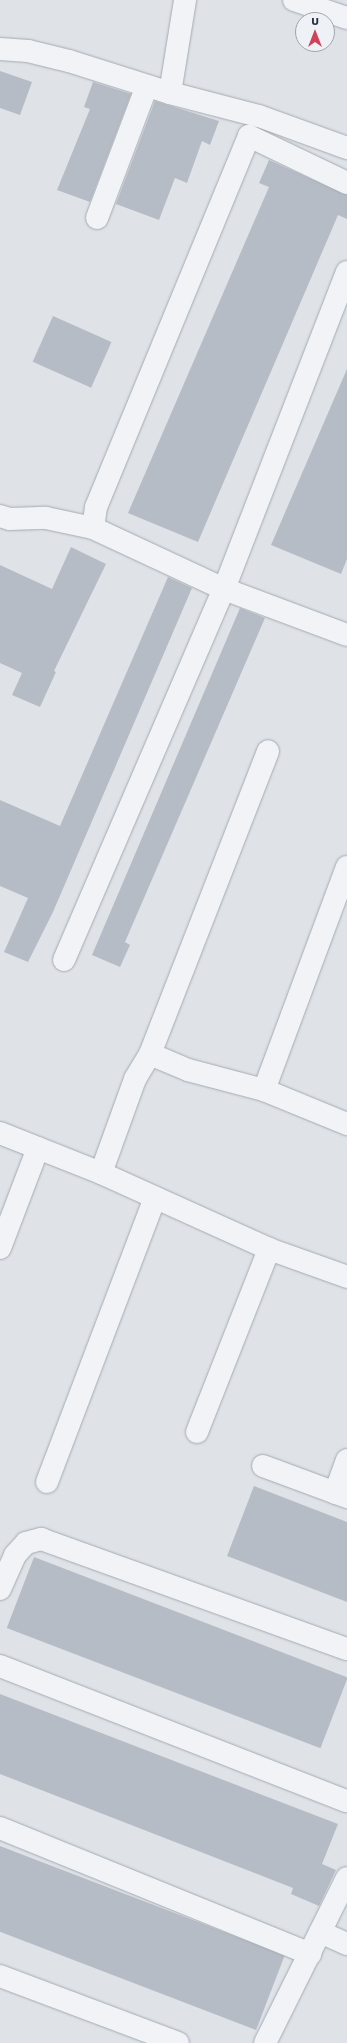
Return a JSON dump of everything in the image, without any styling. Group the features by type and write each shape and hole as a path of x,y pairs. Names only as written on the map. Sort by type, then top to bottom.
{"street":[{"path":"170,93 185,0"},
{"path":"294,0 347,18"},
{"path":"0,49 28,51 69,61 170,93 259,116 347,148"},
{"path":"97,218 146,86"},
{"path":"93,528 96,507 249,136 347,182"},
{"path":"64,960 224,590 347,272"},
{"path":"0,516 10,519 46,518 93,528 224,590 347,636"},
{"path":"101,1173 135,1079 150,1054 268,751"},
{"path":"264,1090 347,867"},
{"path":"150,1054 188,1070 264,1090 347,1124"},
{"path":"0,1134 101,1173 269,1249 347,1277"},
{"path":"0,1248 38,1148"},
{"path":"47,1482 155,1198"},
{"path":"197,1432 269,1249"},
{"path":"263,1466 341,1495 347,1460"},
{"path":"0,1589 15,1555 26,1543 41,1539 347,1649"},
{"path":"0,1666 347,1801"},
{"path":"0,1828 310,1954"},
{"path":"266,2043 347,1878"},
{"path":"320,1932 347,1944"},
{"path":"0,1976 178,2043"}],"building":[{"path":"0,71 32,82 20,115 0,108"},
{"path":"93,82 131,94 90,202 57,190 90,109 84,107"},
{"path":"155,101 219,121 210,145 202,141 187,183 175,178 159,220 116,204"},
{"path":"269,160 347,195 347,219 338,215 198,542 128,513 269,187 259,183"},
{"path":"53,316 111,342 91,388 33,362"},
{"path":"347,369 347,559 341,574 271,545"},
{"path":"71,547 106,564 54,671 56,672 40,707 12,695 22,673 0,663 0,565 52,589"},
{"path":"168,577 192,588 53,912 28,962 4,952 28,898 0,886 0,800 60,826"},
{"path":"240,608 265,618 125,942 130,945 120,967 92,955"},
{"path":"254,1486 347,1522 347,1602 227,1556"},
{"path":"34,1557 347,1677 320,1748 7,1628"},
{"path":"0,1694 338,1824 322,1864 336,1870 319,1906 291,1894 293,1888 0,1774"},
{"path":"0,1846 285,1955 256,2030 0,1932"}]}
